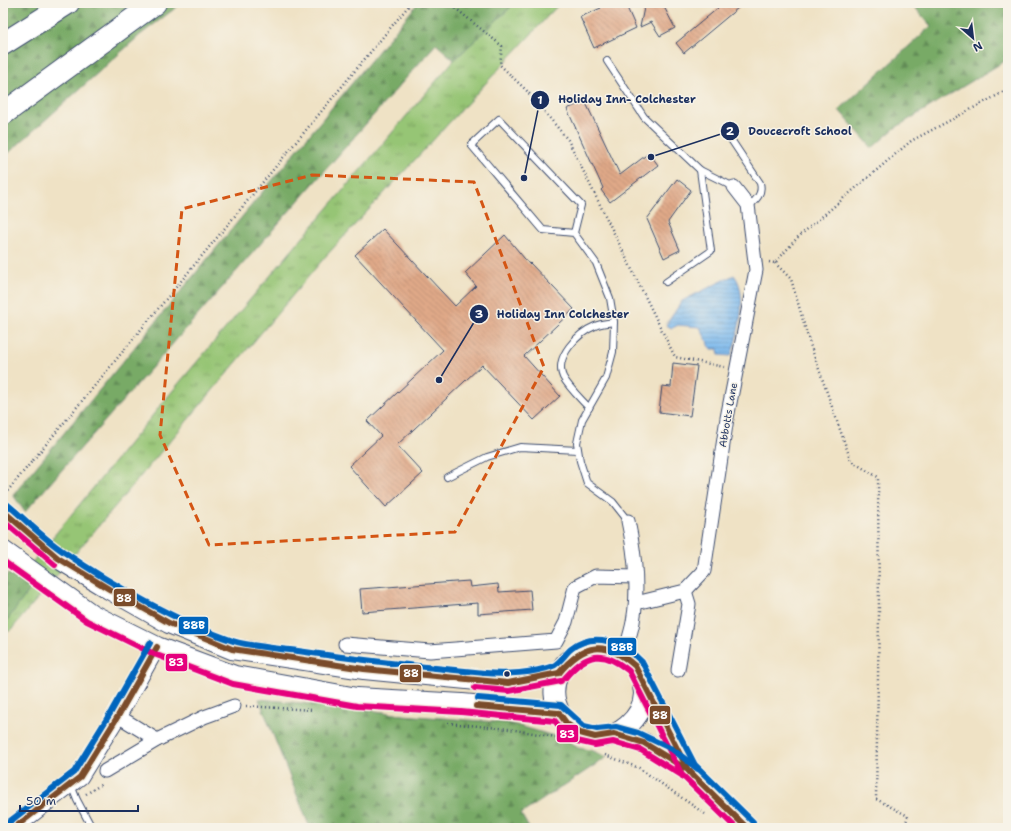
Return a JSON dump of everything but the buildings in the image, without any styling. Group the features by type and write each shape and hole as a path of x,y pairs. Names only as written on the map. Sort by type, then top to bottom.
{"highway":[{"path":"3,44 68,3"},
{"path":"3,114 155,3"}],"main road":[{"path":"6,515 58,558 109,589 168,623 232,649 364,669 508,683 559,673"},
{"path":"3,551 91,614 157,647 235,676 357,698 462,704 559,713"},
{"path":"642,679 644,696 638,715 628,727 614,734 595,737 580,733 567,724 559,713 554,689 559,673 568,660 580,652 596,648 611,649 624,655 635,666 642,679 688,770"},
{"path":"614,734 644,743 688,770 747,828"}],"street":[{"name":"Abbotts Lane","path":"685,591 704,571 727,418 756,270 748,207 734,187"},
{"path":"624,655 633,624 636,603 633,543 628,521"},
{"path":"345,644 430,651 556,641 566,622 575,587 596,576 635,577"},
{"path":"636,603 685,591 689,604 678,670"},
{"path":"14,828 80,777 118,716 157,647"},
{"path":"105,771 157,740 204,717 234,706"},
{"path":"118,716 157,740"}],"lane":[{"path":"606,61 644,118 700,170 734,187"},
{"path":"574,233 581,205 499,119 471,145 543,230 574,233 596,263 610,298 614,322 613,352 607,372 582,420 577,443 580,461 587,483 613,502 628,521"},
{"path":"730,138 760,183 762,189 758,197 748,207"},
{"path":"666,282 712,251 700,170"},
{"path":"589,408 563,376 561,366 562,358 570,347 588,330 596,325 614,322"},
{"path":"448,477 487,457 520,447 578,450"},
{"path":"70,784 92,828"}],"path":[{"path":"3,496 411,3"},
{"path":"449,3 502,46 500,65 526,91 568,140 675,357 736,370"},
{"path":"776,263 798,236 911,141 998,95 1008,88"},
{"path":"755,261 776,263 791,279 809,341 851,460 878,477 879,616 876,799 908,816 904,828"},
{"path":"234,706 316,710"},
{"path":"447,722 508,729 560,738"},
{"path":"603,754 639,768 707,815"}],"highlighted area":[{"path":"312,175 474,182 544,367 455,532 209,545 160,435 182,209"}],"green space":[{"path":"3,3 182,3 140,35 3,158"},
{"path":"418,3 515,3 454,60 436,44 25,512 13,495"},
{"path":"515,3 560,3 325,257 11,630 3,634 3,598 179,383 454,60"},
{"path":"911,3 1008,3 1008,59 895,128 872,148 839,110 931,26"},
{"path":"8,573 30,589 3,626 3,579"},
{"path":"259,699 363,709 403,715 509,723 565,739 578,748 591,750 607,757 521,814 529,828 310,828"}],"water":[{"path":"734,275 741,292 741,315 737,337 731,356 719,355 718,349 711,349 700,327 678,325 672,328 666,325 682,301"}],"transit line":[{"name":"88B","path":"8,505 57,547 124,590 190,624 233,641 249,645 391,663 501,674 529,672 553,666 558,663 571,649 589,641 599,640 617,644 626,649 642,662 695,765 753,822"},
{"name":"88","path":"3,511 58,558 109,589 169,623 232,649 364,669 508,683 559,673"},
{"name":"83","path":"3,521 55,565"},
{"name":"83","path":"3,561 87,621 154,654 233,684 357,706 461,712 555,721 562,730 577,741 595,745 613,742 641,750 683,776 736,828"},
{"name":"88B","path":"9,822 74,772 111,712 150,643"},
{"name":"88","path":"14,828 80,777 118,716 157,647"},
{"name":"88","path":"559,673 577,656 595,648 614,652 635,666 688,770 747,828"},
{"name":"83","path":"565,678 580,663 595,657 611,659 629,671 683,777"},
{"name":"83","path":"475,688 509,691 561,681"},
{"name":"88B","path":"478,698 561,705 584,726 597,729 616,727 638,733 672,749 698,769"},
{"name":"88","path":"476,706 559,713"},
{"name":"88","path":"559,713 567,724 580,733 595,737 614,734 644,743 688,770 693,776"}],"place":[{"name":"Doucecroft School","path":"651,157"},
{"name":"Holiday Inn- Colchester","path":"524,178"},
{"name":"Holiday Inn Colchester","path":"439,380"}]}
